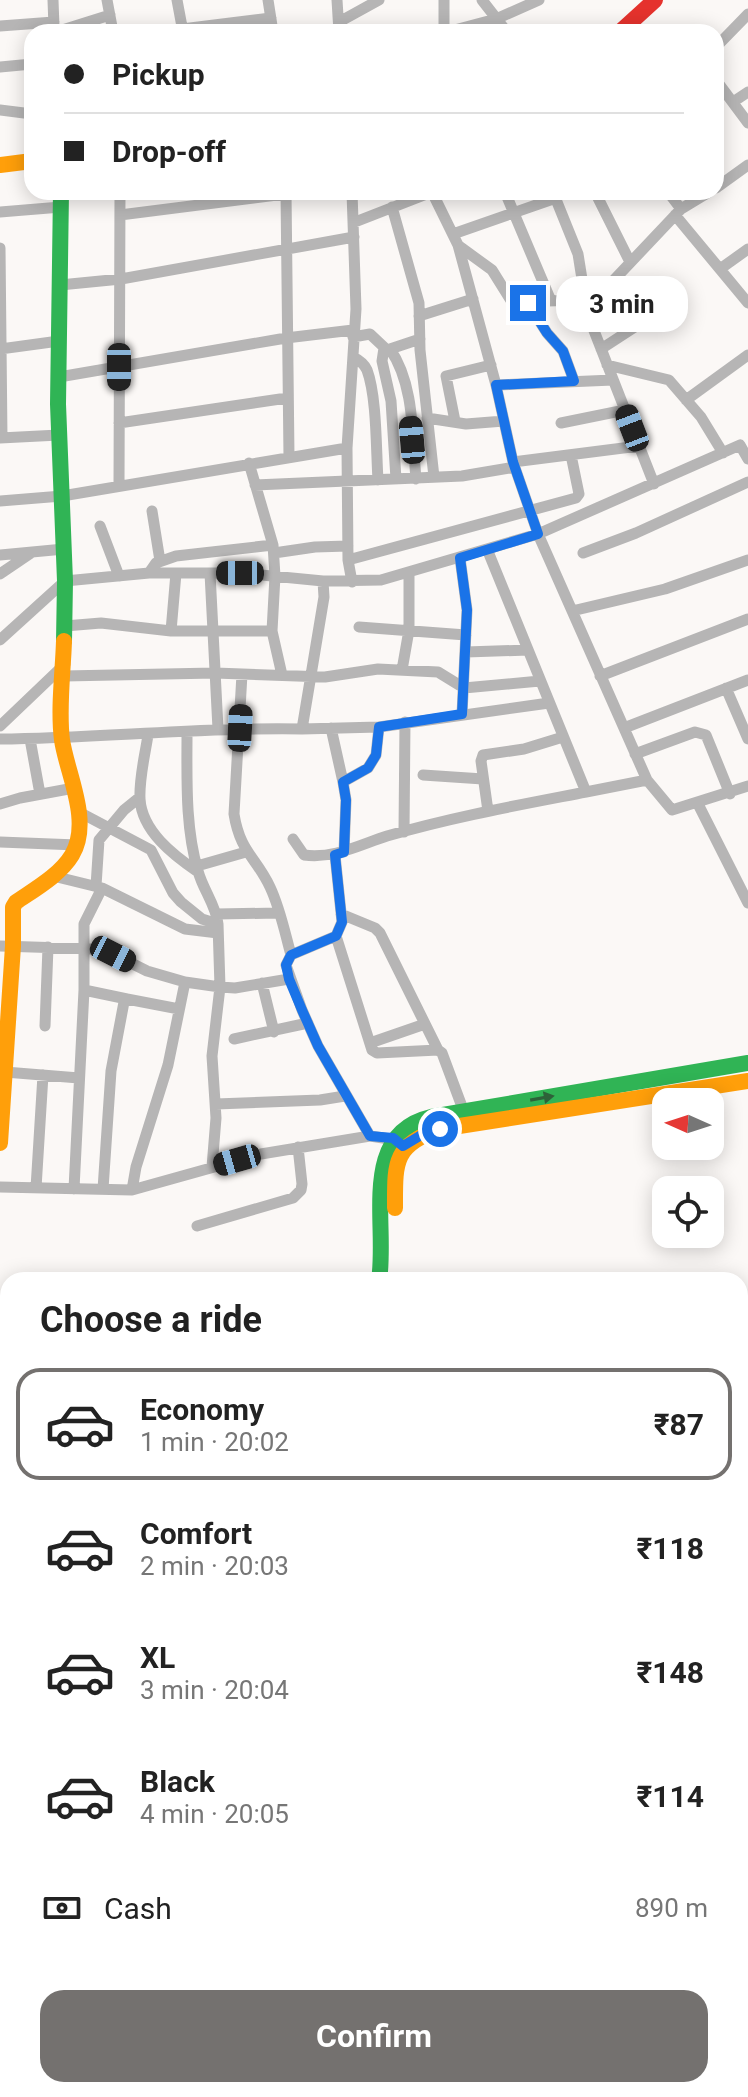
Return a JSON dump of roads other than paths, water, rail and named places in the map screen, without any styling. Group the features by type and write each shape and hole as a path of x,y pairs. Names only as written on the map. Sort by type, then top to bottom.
{"main road":[{"path":"629,24 655,0"},
{"path":"0,165 24,162"},
{"path":"0,1143 5,1072 7,946 13,907 53,876 77,845 79,812 62,738 65,581 59,435 61,200"},
{"path":"380,1272 384,1253 382,1161 398,1142 405,1127 421,1120 748,1063"},
{"path":"398,1142 440,1129 748,1081"},
{"path":"392,1272 398,1142"}],"street":[{"path":"53,0 55,24"},
{"path":"107,0 112,24"},
{"path":"177,0 182,24"},
{"path":"268,0 272,24"},
{"path":"337,0 339,24"},
{"path":"343,24 379,0"},
{"path":"444,0 445,24"},
{"path":"482,0 500,24"},
{"path":"476,24 539,0"},
{"path":"724,39 748,14"},
{"path":"89,24 110,15"},
{"path":"227,24 271,18"},
{"path":"0,26 24,27"},
{"path":"0,67 24,65"},
{"path":"724,90 748,123"},
{"path":"733,102 748,92"},
{"path":"0,110 24,113"},
{"path":"724,179 748,165"},
{"path":"0,212 56,200"},
{"path":"119,486 120,200"},
{"path":"120,215 233,200"},
{"path":"286,200 289,457"},
{"path":"352,582 348,560 347,448 356,309 353,200"},
{"path":"355,222 411,200"},
{"path":"436,200 455,240 473,299 514,465 529,510 647,780 672,810 748,786"},
{"path":"509,200 551,301"},
{"path":"455,240 543,200"},
{"path":"556,200 578,254 584,299 601,349 654,484"},
{"path":"599,200 630,262"},
{"path":"672,200 748,303"},
{"path":"455,240 492,270 509,300 528,303 584,299 612,282 678,212 697,200"},
{"path":"392,207 418,292 434,477"},
{"path":"60,285 121,279 354,237"},
{"path":"0,248 1,438 59,435"},
{"path":"720,269 748,249"},
{"path":"419,316 473,299"},
{"path":"528,303 563,351 574,381"},
{"path":"601,349 661,310"},
{"path":"59,377 286,338 370,334 387,349 404,378 416,479"},
{"path":"387,349 420,339"},
{"path":"0,349 59,341"},
{"path":"387,349 382,361 391,401 396,479"},
{"path":"686,400 748,355"},
{"path":"353,357 367,372 374,417 378,480"},
{"path":"455,421 446,376 491,365"},
{"path":"607,365 669,380 723,453"},
{"path":"496,385 613,380"},
{"path":"119,423 287,398"},
{"path":"561,423 625,410"},
{"path":"427,418 478,424 504,421"},
{"path":"0,640 65,581 149,573 210,573 352,582 381,580 538,534 740,445 747,455"},
{"path":"255,485 416,479 639,446"},
{"path":"0,501 62,496 347,448"},
{"path":"348,560 579,496 571,455"},
{"path":"249,463 273,549 272,631 282,675"},
{"path":"583,553 636,533 748,482"},
{"path":"152,511 160,561"},
{"path":"100,526 119,576"},
{"path":"149,573 160,561 176,556 348,546"},
{"path":"0,555 64,549"},
{"path":"487,549 586,792"},
{"path":"0,574 31,552"},
{"path":"460,558 465,588 466,635 462,714"},
{"path":"572,611 665,589 748,560"},
{"path":"402,670 409,630 409,572"},
{"path":"171,631 176,573"},
{"path":"210,573 218,729"},
{"path":"302,729 324,597 323,581"},
{"path":"600,676 748,619"},
{"path":"65,626 101,623 213,633 272,631"},
{"path":"359,627 466,635"},
{"path":"466,652 528,650"},
{"path":"0,726 64,670 325,677 361,670 402,670 438,672 464,688 540,681"},
{"path":"242,674 234,814 246,852 271,888 291,955"},
{"path":"624,728 748,680"},
{"path":"726,688 748,739"},
{"path":"0,739 148,735 240,728 379,727 549,703"},
{"path":"404,832 405,722"},
{"path":"343,782 368,768 376,755 379,727"},
{"path":"331,728 346,800 339,853 342,922 336,936 372,1050 377,1053 438,1050"},
{"path":"635,754 701,732 706,735 730,794"},
{"path":"187,733 187,790 198,869 218,924 220,987 212,1056 216,1104 212,1167"},
{"path":"148,735 140,797 146,819 155,837 198,869"},
{"path":"488,811 481,761 483,755 524,749 563,737"},
{"path":"30,739 40,794"},
{"path":"423,775 483,779"},
{"path":"293,839 304,855 339,853 404,832 488,811 647,780"},
{"path":"0,804 74,788"},
{"path":"74,1189 85,918 99,887 99,840 124,810 140,797"},
{"path":"698,804 748,903"},
{"path":"79,812 151,850 173,893 181,902 202,919 218,924"},
{"path":"0,842 77,845"},
{"path":"198,869 246,852"},
{"path":"53,876 99,887 185,929 278,913"},
{"path":"341,914 380,933 442,1053 464,1112"},
{"path":"336,936 291,955 286,965 308,1023 345,1096 370,1136"},
{"path":"7,946 83,947 113,954 147,971 185,982 220,987 289,979"},
{"path":"45,1026 48,947"},
{"path":"132,1190 136,1167 163,1087 185,982"},
{"path":"262,983 274,1032"},
{"path":"84,990 179,1009"},
{"path":"103,1189 111,1071 118,1025 127,999"},
{"path":"234,1039 308,1023"},
{"path":"370,1043 425,1024"},
{"path":"5,1072 79,1078"},
{"path":"36,1188 43,1075"},
{"path":"216,1104 308,1101 345,1096"},
{"path":"0,1187 132,1190 261,1154 298,1147 370,1136 398,1142"},
{"path":"197,1226 298,1194 302,1184 298,1147"}]}
